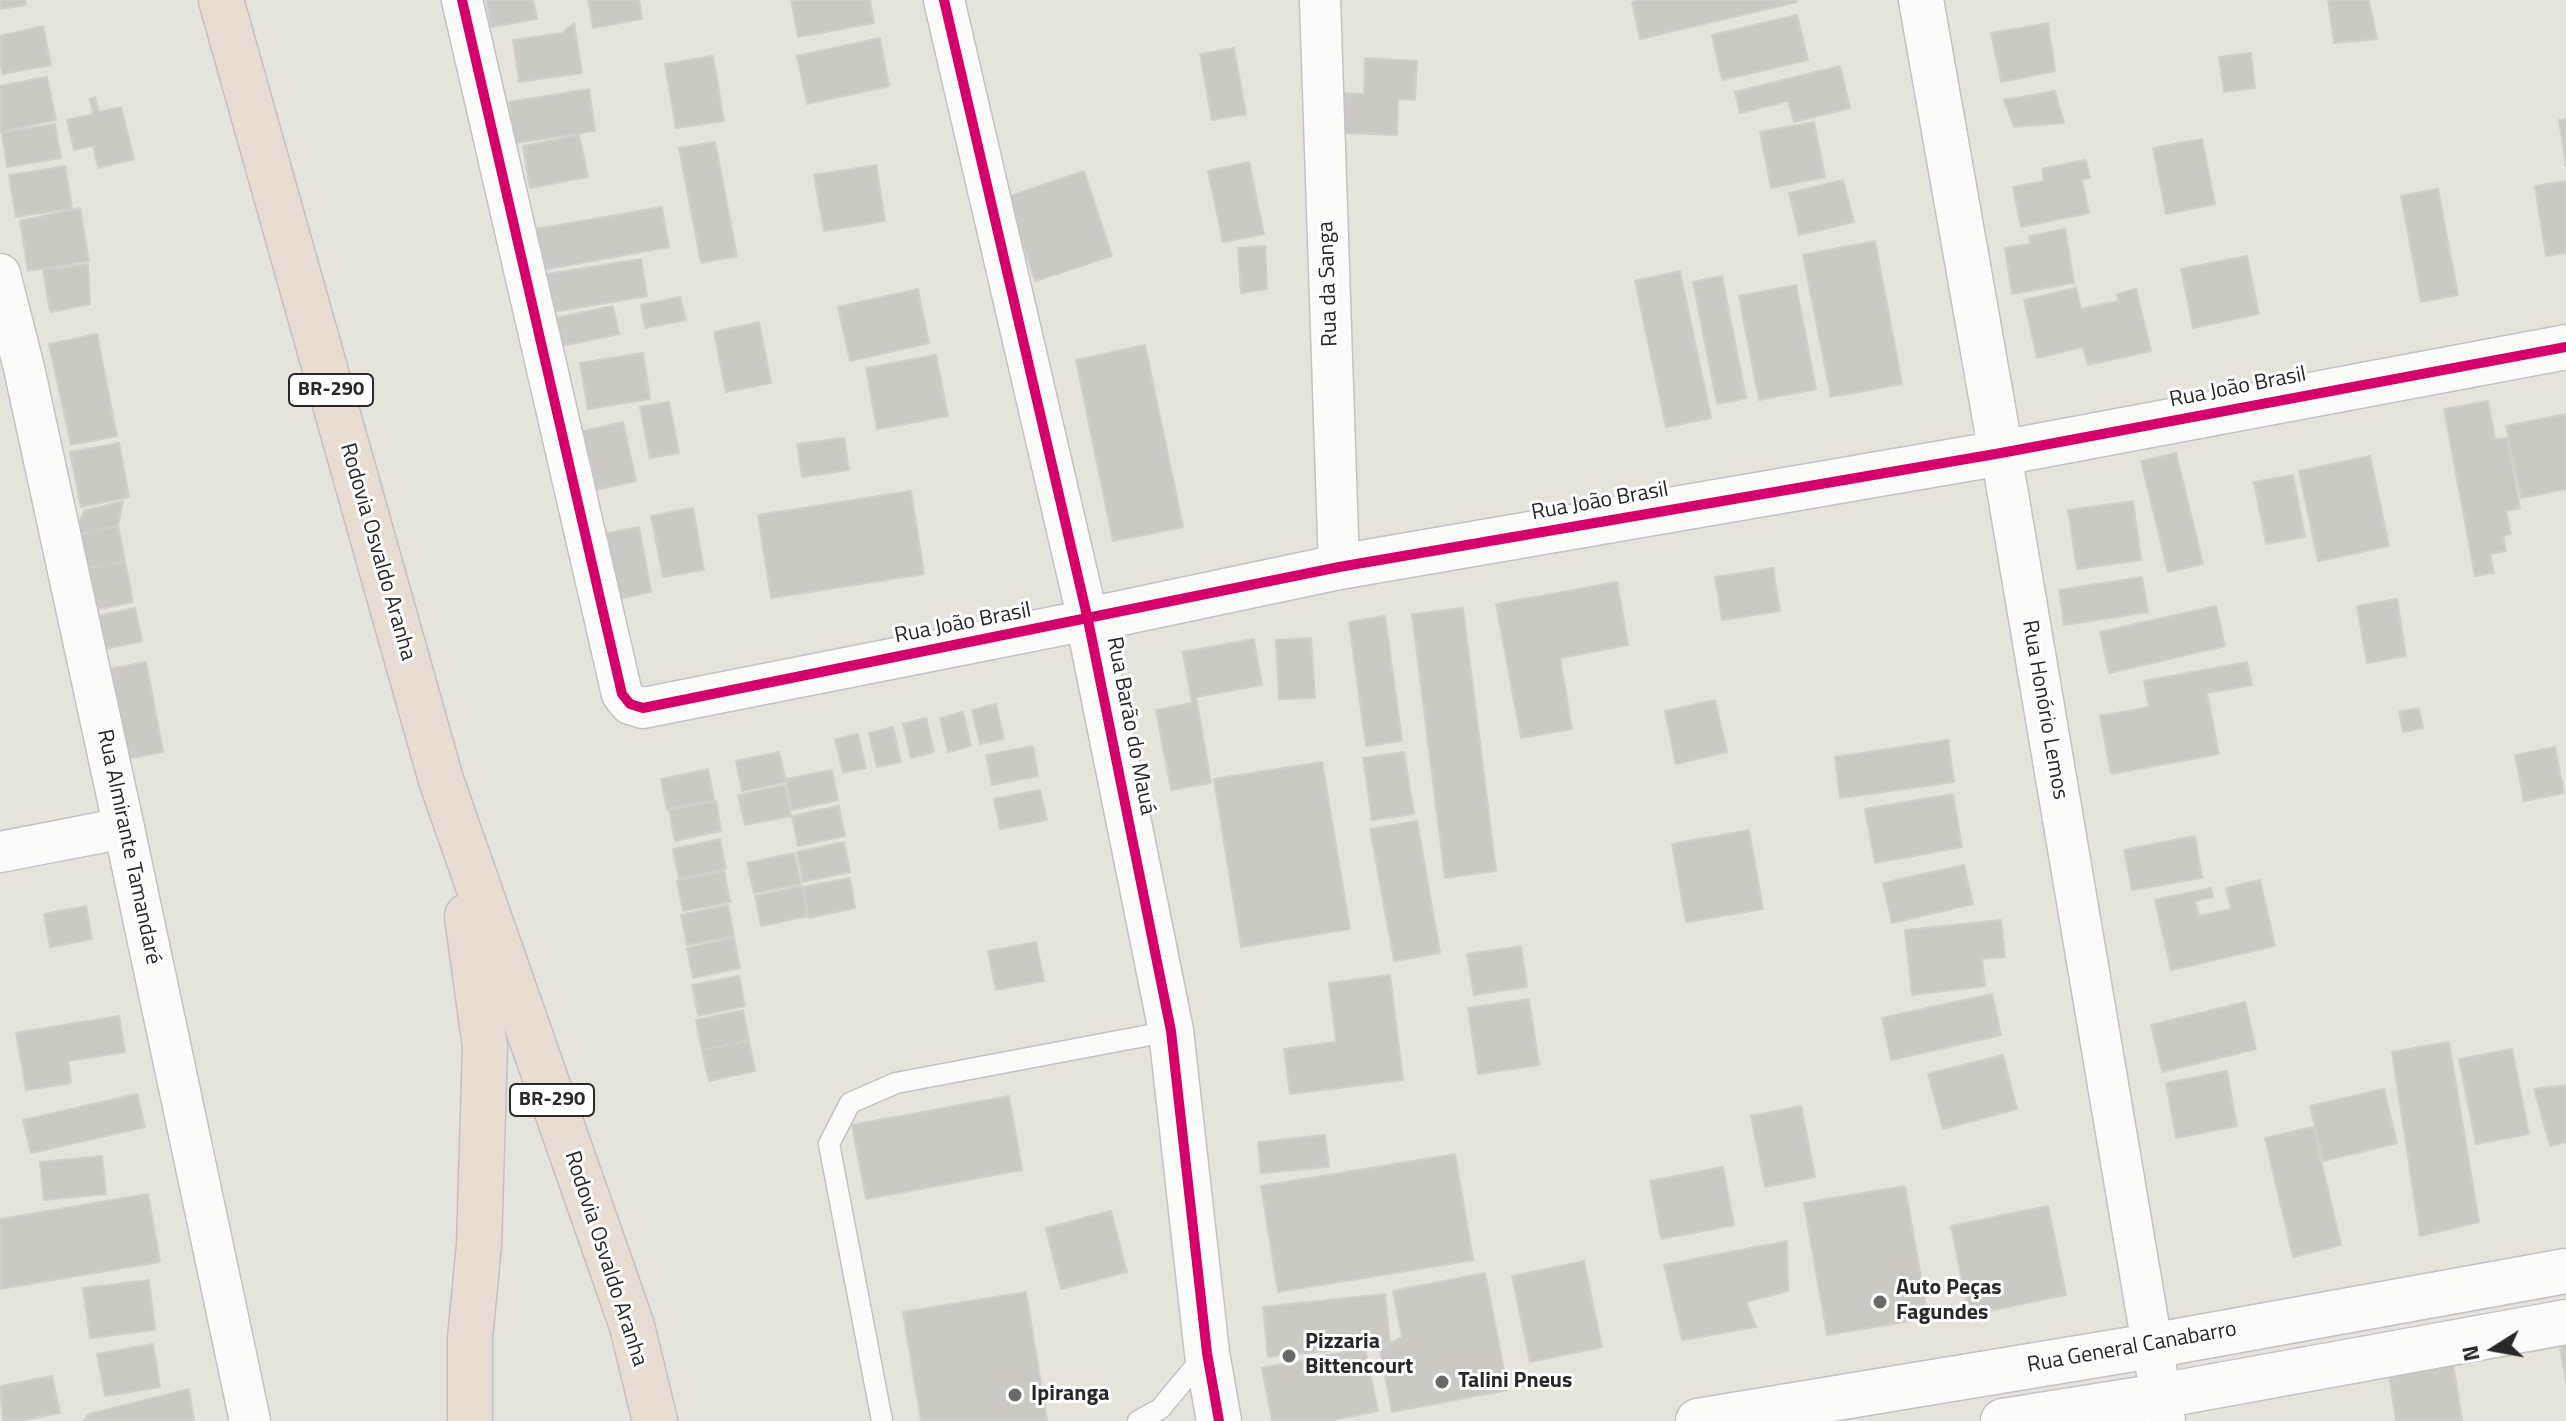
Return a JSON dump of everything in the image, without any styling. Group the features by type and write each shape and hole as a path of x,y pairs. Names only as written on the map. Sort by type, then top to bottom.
{"highway":[{"name":"Rodovia Osvaldo Aranha","path":"221,0 441,780 632,1326 655,1421"},
{"name":"Rodovia Osvaldo Aranha","path":"441,780 467,915 485,1047 479,1245 470,1338 470,1421"}],"street":[{"name":"Rua João Brasil","path":"462,0 622,694 630,704 643,708 1339,567 2001,453 2566,347"},
{"name":"Rua Barão do Mauá","path":"944,0 1088,620 1171,1031 1207,1353 1219,1421"},
{"name":"Rua da Sanga","path":"1320,0 1339,567"},
{"name":"Rua Honório Lemos","path":"1921,0 2163,1408"},
{"name":"Rua Almirante Tamandaré","path":"0,274 12,370 124,828 250,1421"},
{"path":"0,852 124,828"},
{"name":"Rua General Canabarro","path":"1698,1421 1790,1414 2566,1271"},
{"path":"2489,1284 2503,1334"},
{"path":"2003,1421 2163,1408 2566,1322"}],"lane":[{"path":"882,1421 829,1144 850,1103 896,1083 1171,1031"},
{"path":"1138,1421 1160,1409 1207,1353"}],"building":[{"path":"0,0 25,0 26,5 0,9"},
{"path":"486,0 533,0 537,19 491,27"},
{"path":"588,0 639,0 642,19 593,28"},
{"path":"791,0 870,0 874,23 798,37"},
{"path":"2328,0 2369,0 2377,39 2334,43"},
{"path":"1632,2 1797,2 1640,39"},
{"path":"1797,15 1808,60 1722,80 1712,35"},
{"path":"574,23 582,73 519,82 513,40 562,33"},
{"path":"2048,23 2055,71 2001,82 1991,33"},
{"path":"43,26 51,65 3,74 0,36"},
{"path":"880,38 889,86 807,104 797,56"},
{"path":"1234,48 1246,114 1212,120 1200,54"},
{"path":"2251,53 2255,88 2224,92 2219,57"},
{"path":"713,56 724,121 676,128 665,64"},
{"path":"1365,58 1417,61 1415,100 1398,99 1397,135 1341,133 1342,93 1364,94"},
{"path":"1840,66 1850,108 1794,122 1788,101 1740,113 1735,92"},
{"path":"47,77 56,120 0,132 0,86"},
{"path":"589,89 595,131 515,143 509,102"},
{"path":"2055,91 2064,123 2014,127 2004,100"},
{"path":"95,97 99,112 121,107 134,159 98,168 93,146 74,150 67,120 93,114 90,99"},
{"path":"2566,119 2566,166 2559,120"},
{"path":"1814,122 1825,177 1771,188 1760,132"},
{"path":"55,124 61,158 7,167 2,133"},
{"path":"579,135 588,177 530,188 523,146"},
{"path":"2202,139 2215,204 2166,214 2153,148"},
{"path":"715,142 737,256 701,263 679,148"},
{"path":"2086,160 2090,178 2082,180 2089,213 2021,227 2013,187 2044,181 2042,169"},
{"path":"1249,162 1264,234 1223,242 1208,171"},
{"path":"876,165 885,221 824,231 814,175"},
{"path":"65,166 72,208 16,217 9,175"},
{"path":"1084,171 1112,256 1035,281 1007,197"},
{"path":"1843,180 1854,222 1799,235 1789,193"},
{"path":"2566,181 2566,253 2546,256 2535,186"},
{"path":"2438,189 2458,295 2421,302 2401,196"},
{"path":"662,207 669,247 537,271 530,230"},
{"path":"80,208 89,261 28,271 20,221"},
{"path":"2065,229 2074,283 2012,294 2005,248 2030,244 2029,236"},
{"path":"1875,241 1902,384 1831,397 1803,255"},
{"path":"1265,246 1267,289 1241,293 1238,248"},
{"path":"2247,256 2259,314 2193,328 2181,269"},
{"path":"641,259 647,296 553,312 547,274"},
{"path":"88,264 90,304 50,312 43,270"},
{"path":"1680,271 1711,418 1666,427 1635,281"},
{"path":"1722,276 1746,398 1717,404 1693,282"},
{"path":"1796,285 1816,389 1759,400 1739,296"},
{"path":"2076,288 2081,309 2118,301 2117,294 2136,289 2151,351 2088,365 2083,347 2037,358 2024,300"},
{"path":"918,289 929,343 850,361 838,307"},
{"path":"680,297 686,320 645,328 641,305"},
{"path":"613,306 619,334 556,347 550,319"},
{"path":"759,322 771,383 726,392 714,332"},
{"path":"97,334 117,436 71,445 49,344"},
{"path":"1145,345 1183,527 1113,541 1076,360"},
{"path":"643,353 650,399 588,409 580,363"},
{"path":"936,355 948,416 877,429 866,368"},
{"path":"2488,401 2495,439 2507,438 2520,508 2506,511 2511,534 2503,536 2506,551 2490,554 2494,573 2475,576 2444,409"},
{"path":"669,402 679,453 650,458 640,407"},
{"path":"2566,414 2566,489 2521,498 2506,426"},
{"path":"623,422 636,481 596,490 583,431"},
{"path":"844,438 849,470 802,477 797,444"},
{"path":"119,443 129,497 81,507 70,452"},
{"path":"2176,453 2203,564 2168,572 2141,461"},
{"path":"2370,456 2389,546 2318,561 2299,471"},
{"path":"2293,475 2305,537 2266,544 2254,482"},
{"path":"911,491 924,574 771,598 758,515"},
{"path":"123,501 118,526 72,536 84,511"},
{"path":"2133,501 2141,560 2077,569 2068,510"},
{"path":"693,508 704,570 663,577 651,516"},
{"path":"118,526 125,561 86,569 79,534"},
{"path":"639,527 651,592 618,599 606,533"},
{"path":"125,561 133,602 86,612 77,571"},
{"path":"1773,568 1780,611 1722,620 1715,577"},
{"path":"2142,577 2148,612 2064,625 2059,590"},
{"path":"1617,582 1628,645 1560,658 1572,729 1521,738 1496,604"},
{"path":"2397,599 2406,656 2367,663 2357,606"},
{"path":"2216,606 2225,646 2109,673 2100,632"},
{"path":"135,608 142,641 105,649 97,616"},
{"path":"1463,608 1496,871 1445,878 1412,614"},
{"path":"1385,616 1402,741 1366,746 1349,622"},
{"path":"1311,638 1315,698 1279,699 1276,640"},
{"path":"1254,639 1262,685 1196,697 1211,783 1171,790 1156,710 1192,703 1183,652"},
{"path":"146,662 163,752 127,759 99,671"},
{"path":"2247,662 2252,685 2207,693 2219,754 2111,774 2100,716 2149,707 2144,681"},
{"path":"1715,700 1727,752 1676,764 1665,711"},
{"path":"996,704 1004,739 980,744 972,710"},
{"path":"2419,708 2423,728 2403,732 2399,712"},
{"path":"963,712 971,746 948,752 940,718"},
{"path":"926,718 934,752 911,758 903,724"},
{"path":"893,727 901,762 877,767 869,733"},
{"path":"858,734 866,768 843,773 835,739"},
{"path":"1948,740 1954,782 1840,798 1835,757"},
{"path":"1033,746 1038,776 992,785 986,755"},
{"path":"2555,747 2564,793 2524,801 2515,755"},
{"path":"779,752 786,782 742,791 736,761"},
{"path":"1404,752 1414,814 1372,820 1363,758"},
{"path":"1322,762 1350,929 1241,947 1214,779"},
{"path":"708,769 714,800 667,809 661,779"},
{"path":"832,770 838,800 792,810 786,779"},
{"path":"785,785 791,816 745,825 738,795"},
{"path":"1040,790 1047,820 1000,829 994,799"},
{"path":"1953,794 1962,847 1875,863 1865,809"},
{"path":"716,801 721,831 675,841 669,810"},
{"path":"839,806 845,836 798,846 792,816"},
{"path":"1417,821 1440,953 1394,961 1370,829"},
{"path":"1749,830 1763,909 1686,922 1672,844"},
{"path":"2195,836 2202,878 2132,890 2124,850"},
{"path":"720,839 726,869 679,879 673,849"},
{"path":"844,842 850,872 803,882 797,852"},
{"path":"794,853 801,884 754,893 747,863"},
{"path":"1964,865 1973,904 1892,923 1883,883"},
{"path":"724,871 730,902 683,911 677,881"},
{"path":"850,878 855,908 809,918 803,887"},
{"path":"2260,880 2275,946 2171,970 2155,900 2211,888 2213,897 2195,901 2199,916 2231,909 2226,888"},
{"path":"802,886 808,916 761,926 755,896"},
{"path":"728,905 734,936 687,945 681,915"},
{"path":"86,906 92,939 50,947 44,914"},
{"path":"2001,920 2005,957 1982,959 1985,986 1912,995 1905,930"},
{"path":"734,938 740,968 693,978 687,948"},
{"path":"1036,942 1044,981 996,990 988,951"},
{"path":"1521,946 1527,987 1474,995 1467,954"},
{"path":"1390,975 1403,1080 1290,1094 1284,1049 1336,1042 1329,983"},
{"path":"739,976 745,1006 698,1016 692,985"},
{"path":"1992,994 2001,1035 1891,1060 1882,1018"},
{"path":"1529,999 1539,1065 1478,1074 1468,1008"},
{"path":"2245,1002 2256,1049 2162,1072 2151,1025"},
{"path":"743,1010 749,1040 702,1050 696,1020"},
{"path":"119,1016 125,1052 68,1061 71,1083 26,1090 16,1033"},
{"path":"749,1041 755,1071 709,1081 702,1050"},
{"path":"2449,1042 2479,1222 2420,1236 2392,1052"},
{"path":"2512,1049 2529,1134 2476,1144 2459,1059"},
{"path":"2003,1055 2017,1109 1943,1129 1928,1074"},
{"path":"2227,1071 2237,1126 2176,1138 2166,1083"},
{"path":"2566,1085 2566,1142 2550,1146 2534,1089"},
{"path":"2384,1089 2397,1143 2323,1161 2310,1106"},
{"path":"137,1094 145,1127 31,1153 23,1120"},
{"path":"1009,1096 1022,1170 866,1199 852,1125"},
{"path":"1801,1106 1815,1177 1765,1187 1751,1116"},
{"path":"2313,1127 2341,1245 2293,1257 2265,1138"},
{"path":"1325,1135 1329,1167 1261,1173 1258,1142"},
{"path":"1455,1154 1473,1260 1278,1292 1261,1186"},
{"path":"102,1156 106,1194 44,1200 40,1162"},
{"path":"1723,1167 1734,1225 1661,1239 1650,1181"},
{"path":"1905,1186 1928,1318 1827,1335 1804,1203"},
{"path":"148,1194 160,1262 0,1289 0,1219"},
{"path":"2048,1206 2066,1295 1969,1315 1951,1226"},
{"path":"1111,1211 1127,1272 1061,1289 1046,1228"},
{"path":"1787,1241 1788,1291 1746,1302 1756,1327 1682,1340 1664,1265"},
{"path":"1584,1261 1602,1347 1530,1362 1512,1276"},
{"path":"1485,1273 1508,1390 1392,1412 1380,1349 1402,1337 1393,1291"},
{"path":"149,1280 155,1330 90,1338 83,1288"},
{"path":"1026,1292 1047,1421 921,1421 903,1312"},
{"path":"1385,1294 1390,1344 1268,1357 1263,1307"},
{"path":"153,1344 160,1387 105,1396 97,1354"},
{"path":"2566,1345 2566,1381 2560,1347"},
{"path":"1365,1348 1378,1411 1328,1421 1272,1421 1262,1368"},
{"path":"2452,1357 2462,1421 2396,1421 2388,1368"},
{"path":"52,1376 60,1413 3,1421 0,1386"},
{"path":"189,1389 194,1421 83,1421 89,1414"}],"cycle path":[{"path":"462,0 622,694 630,704 643,708 1339,567 2001,453 2566,347"},
{"path":"944,0 1088,620 1171,1031 1207,1353 1219,1421"}],"place":[{"name":"Auto Peças Fagundes","path":"1880,1302"},
{"name":"Pizzaria Bittencourt","path":"1289,1356"},
{"name":"Talini Pneus","path":"1442,1382"},
{"name":"Ipiranga","path":"1015,1395"}]}
